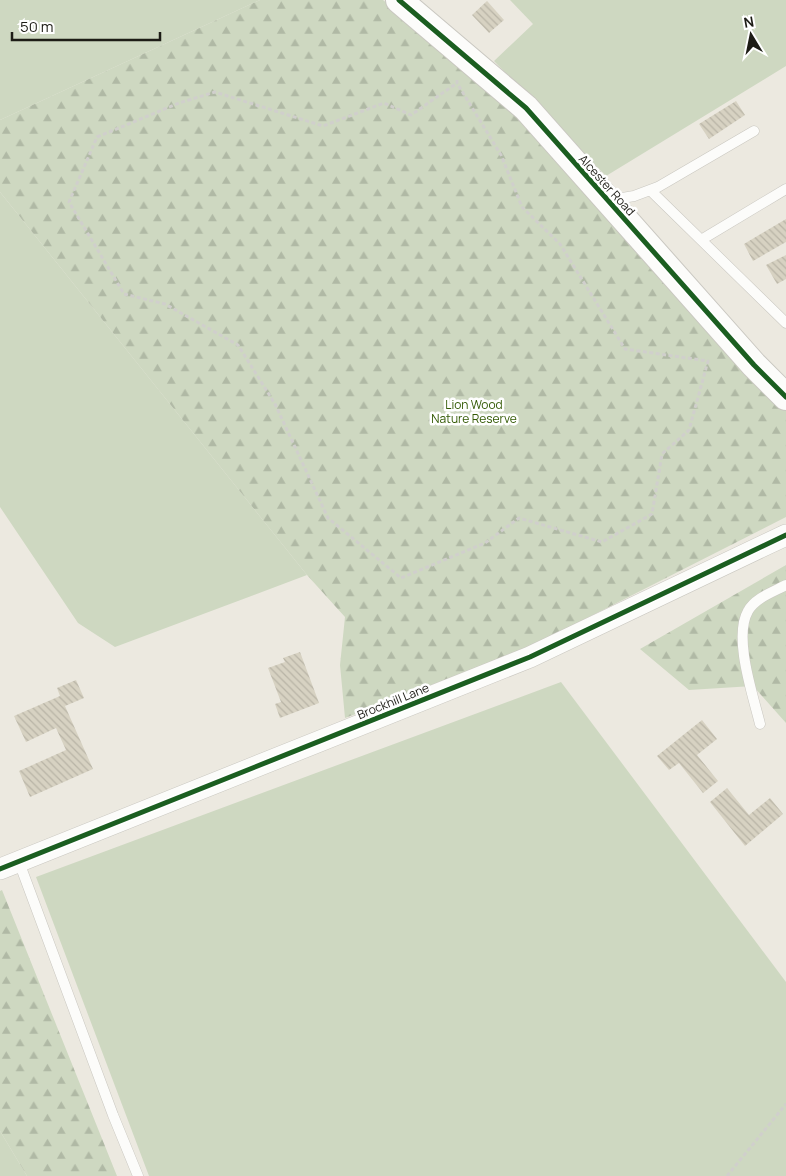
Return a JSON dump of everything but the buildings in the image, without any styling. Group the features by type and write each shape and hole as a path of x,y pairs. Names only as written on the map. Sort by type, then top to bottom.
{"street":[{"name":"Alcester Road","path":"399,0 526,108 754,365 786,397"},
{"name":"Brockhill Lane","path":"10,865 530,657 786,535"}],"lane":[{"path":"608,200 634,196 658,188 754,131"},
{"path":"701,240 786,189"},
{"path":"650,190 701,240 782,313 786,323"},
{"path":"760,724 746,665 742,629 748,610 760,598 786,585"},
{"path":"10,865 138,1176"}],"path":[{"path":"456,47 458,83 501,155 522,207 560,244 624,349 708,361 689,430 662,454 652,514 602,542 519,518 485,543 401,578 328,518 275,404 238,344 165,304 124,294 69,202 97,136 188,100 216,92 322,126 384,103 411,115 458,83"},
{"path":"727,1176 786,1104"}],"green space":[{"path":"0,0 260,0 0,120"},
{"name":"Lion Wood Nature Reserve","path":"260,0 383,0 528,121 786,411 786,517 526,649 345,718 340,665 345,617 307,575 0,192 0,120"},
{"path":"510,0 786,0 786,66 606,176 494,61 533,24"},
{"path":"0,192 307,575 115,647 78,623 0,507"},
{"path":"786,565 786,723 753,686 689,690 640,649"},
{"path":"561,682 786,982 786,1176 149,1176 36,877"},
{"path":"2,890 117,1176 27,1176 0,1131 0,891"},
{"path":"0,1131 27,1176 0,1176"}],"cycle path":[{"path":"399,0 526,108 754,365 786,397"},
{"path":"0,869 530,657 786,535"}]}
